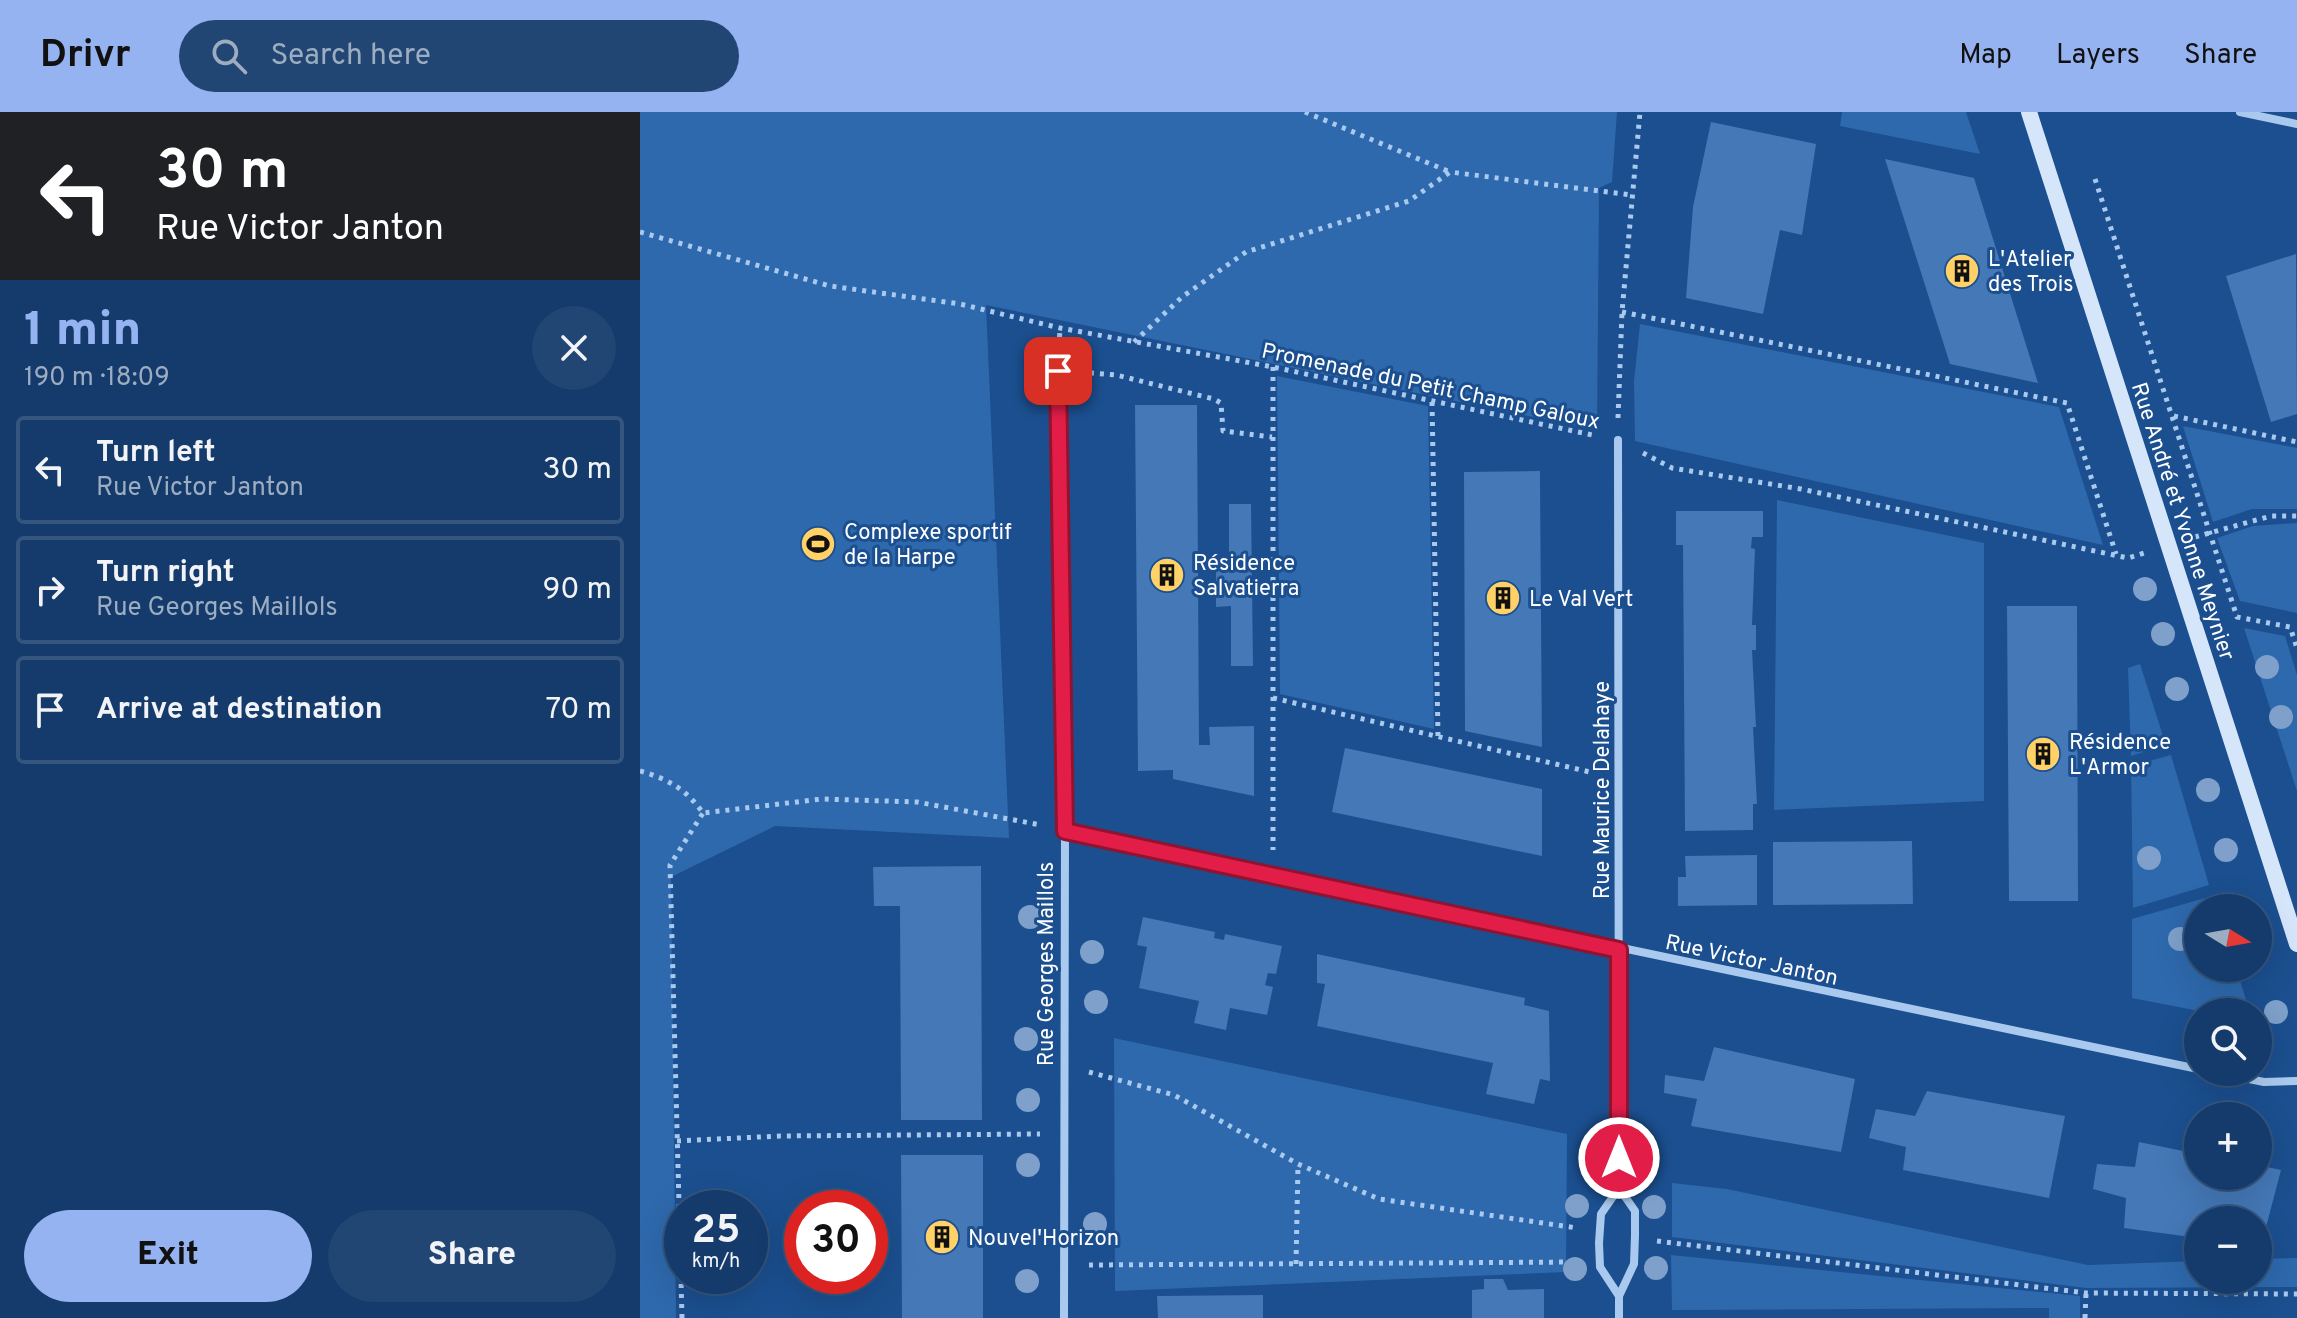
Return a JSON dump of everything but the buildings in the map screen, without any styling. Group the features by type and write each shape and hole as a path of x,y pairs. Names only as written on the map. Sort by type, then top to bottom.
{"street":[{"name":"Rue André et Yvonne Meynier","path":"2029,112 2297,944"},
{"path":"2240,112 2297,124"},
{"name":"Rue Georges Maillols","path":"1058,371 1065,831 1064,1318"},
{"name":"Rue Maurice Delahaye","path":"1618,440 1619,1188 1601,1214 1599,1243 1600,1267 1619,1296"},
{"name":"Rue Victor Janton","path":"1065,831 1619,950 2184,1066"},
{"path":"2272,1082 2297,1081"},
{"name":"Rue Maurice Delahaye","path":"1619,1188 1635,1211 1634,1264 1619,1296 1619,1318"}],"path":[{"path":"1305,112 1450,172 1632,195"},
{"path":"1618,440 1622,312 1640,112"},
{"path":"1134,342 1182,297 1246,252 1409,201 1450,172"},
{"path":"2095,179 2237,617 2290,627 2297,648"},
{"name":"Promenade du Petit Champ Galoux","path":"640,232 830,286 960,304 1134,342 1273,367 1618,440 1672,468 1801,489 2128,558 2271,516 2297,516"},
{"path":"1622,312 2067,403 2117,555"},
{"path":"1273,367 1273,876"},
{"path":"1058,371 1116,375 1214,399 1221,403 1224,412 1223,431 1272,437"},
{"path":"1432,402 1438,736"},
{"path":"2173,416 2297,442"},
{"path":"1273,698 1593,773 1619,773"},
{"path":"640,771 664,778 690,794 703,813"},
{"path":"703,813 822,799 917,802 1065,831"},
{"path":"682,1318 670,865 703,813"},
{"path":"1063,1065 1174,1095 1298,1164 1379,1199 1582,1228 1580,1240"},
{"path":"677,1141 780,1136 1063,1133"},
{"path":"1296,1264 1298,1164"},
{"path":"1635,1235 1674,1245 2086,1293 2297,1294"},
{"path":"1064,1265 1575,1262 1578,1251"},
{"path":"2085,1318 2086,1293"}],"shaded area":[{"name":"Complexe sportif de la Harpe","path":"640,112 1617,112 1612,182 1599,188 1597,430 986,305 1009,838 775,826 671,877 675,1190 664,1190 664,1294 676,1294 676,1318 640,1318"},
{"path":"1842,112 1966,112 1980,154 1840,126"},
{"path":"1640,324 2059,407 2103,545 1635,441 1634,381"},
{"path":"1277,376 1428,406 1434,729 1280,694"},
{"path":"2183,426 2297,448 2297,509 2252,509 2213,522"},
{"path":"1777,500 1984,543 1984,801 1774,810"},
{"path":"2297,523 2297,613 2240,601 2217,538 2253,526"},
{"path":"2244,628 2285,636 2297,675 2297,791"},
{"path":"2140,664 2166,745 2131,756 2128,668"},
{"path":"2171,755 2209,885 2133,908 2131,766"},
{"path":"2184,904 2184,982 2240,982 2246,998 2184,998 2184,1008 2132,998 2132,919"},
{"path":"1114,1038 1567,1134 1566,1272 1115,1291"},
{"path":"1672,1183 1727,1189 2088,1265 2184,1262 2184,1288 2086,1288 1672,1237"},
{"path":"1671,1255 2080,1296 2080,1318 2049,1318 2049,1308 1672,1310"},
{"path":"2297,1258 2297,1287 2272,1287 2272,1259"}],"place":[{"name":"L'Atelier des Trois","path":"1962,271"},
{"name":"Complexe sportif de la Harpe","path":"818,544"},
{"name":"Résidence Salvatierra","path":"1167,575"},
{"name":"Le Val Vert","path":"1503,598"},
{"name":"Résidence L'Armor","path":"2043,754"},
{"name":"Nouvel'Horizon","path":"942,1237"}],"route":[{"path":"1058,371 1065,831 1619,950 1619,1158"}]}
